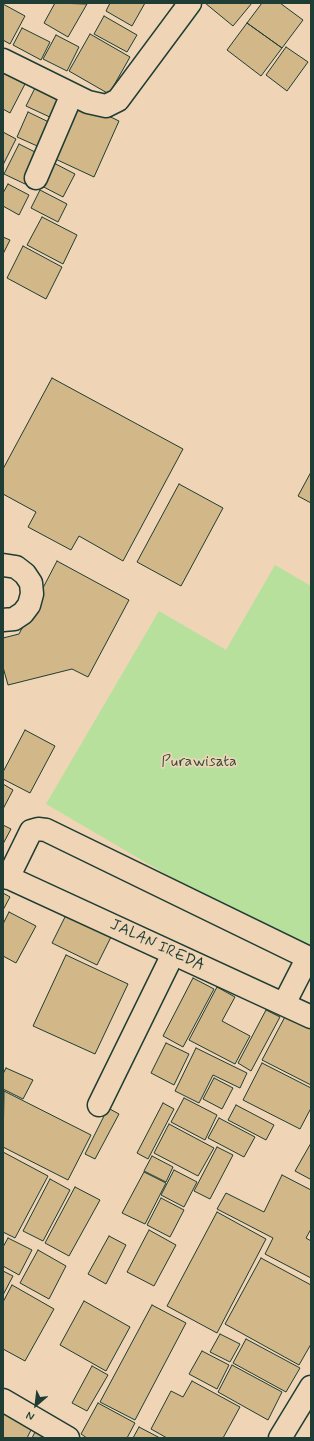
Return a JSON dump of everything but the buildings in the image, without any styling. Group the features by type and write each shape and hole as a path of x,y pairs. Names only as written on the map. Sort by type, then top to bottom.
{"street":[{"path":"3,60 88,102 106,106 118,100 190,3"},
{"path":"36,178 72,94"},
{"path":"3,565 16,568 25,574 31,583 32,594 29,605 23,613 14,619 3,620"},
{"path":"6,877 31,831 38,829 46,830 310,958 284,1004"},
{"name":"JALAN IREDA","path":"6,877 311,1017"},
{"path":"99,1105 173,954"},
{"path":"280,1438 311,1387"},
{"path":"3,1400 68,1438"}],"green space":[{"name":"Purawisata","path":"275,565 311,586 311,959 46,804 159,611 226,650"}]}
